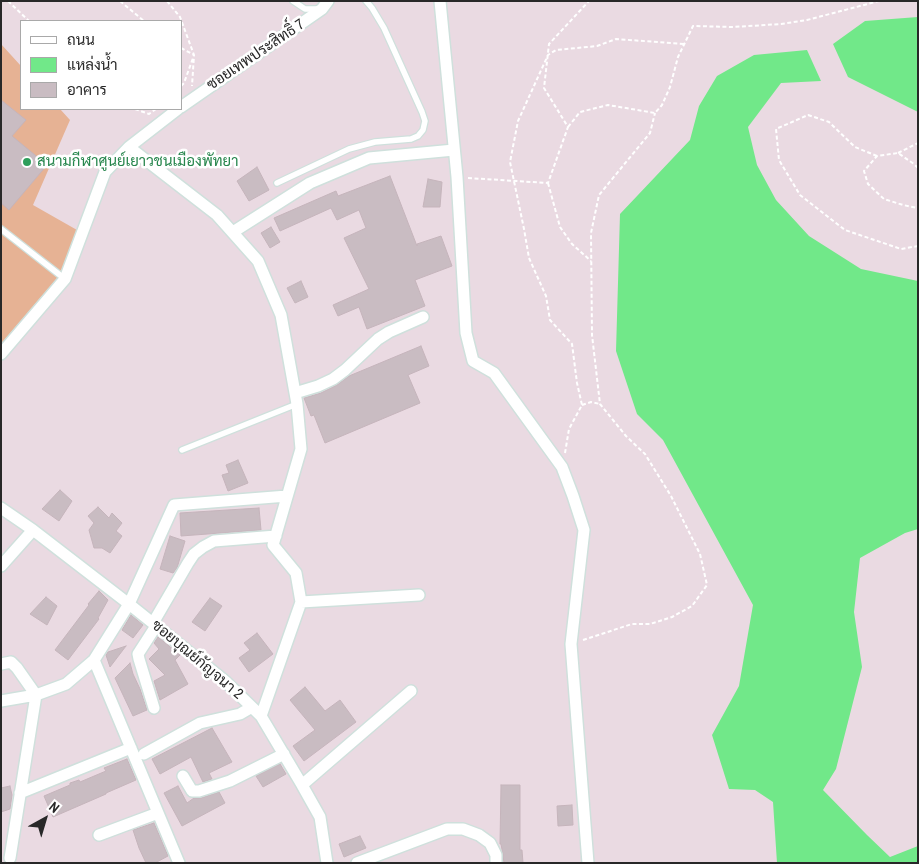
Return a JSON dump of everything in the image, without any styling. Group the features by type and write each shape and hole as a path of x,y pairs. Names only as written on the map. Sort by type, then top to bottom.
{"street":[{"path":"440,1 457,177 466,333 473,361 494,373 562,467 584,530 571,644 588,863"},
{"name":"ซอยเทพประสิทธิ์ 7","path":"182,106 325,5"},
{"name":"ซอยเทพประสิทธิ์ 7","path":"1,354 65,279 105,172 129,147 177,110"},
{"path":"129,147 218,215 258,261 281,315 296,399 301,449 273,545 296,572 301,602 262,716"},
{"path":"233,232 310,183 369,158 454,150"},
{"path":"296,399 333,379 378,339 423,317"},
{"path":"1,701 36,695 66,684 94,660 129,604 174,505 287,496"},
{"name":"ซอยบุณย์กัญจนา 2","path":"1,508 33,530 155,624 225,681 262,716 320,817 327,863"},
{"path":"1,566 33,530"},
{"path":"154,708 138,654 194,554 214,541 276,536"},
{"path":"301,602 419,595"},
{"path":"94,660 158,813 174,861"},
{"path":"1,664 11,662 36,695 10,858"},
{"path":"302,785 411,692"},
{"path":"144,754 200,723 240,714 252,707"},
{"path":"20,793 131,748"},
{"path":"183,776 192,791 199,791 230,781 284,754"},
{"path":"99,835 158,813"},
{"path":"356,863 447,829 463,829 479,835 490,843 496,855 496,863"}],"lane":[{"path":"293,1 305,9 325,5"},
{"path":"277,183 349,149 376,142 411,138 418,136 423,130 425,121 422,112 384,28 366,1"},
{"path":"1,230 65,279"},
{"path":"182,450 296,399"}],"path":[{"path":"8,1 28,20"},
{"path":"120,1 143,20"},
{"path":"168,1 181,20"},
{"path":"568,127 544,88 548,55 550,44 590,1"},
{"path":"571,644 632,624 650,624 672,616 692,606 707,585 700,554 671,496 645,454 626,436 600,404 592,335 592,233 599,195 650,133 654,113 662,105 670,86 678,57 693,26 733,27 781,24 807,20 879,1"},
{"path":"182,22 194,55 192,99"},
{"path":"562,467 569,430 582,405 572,344 550,320 546,296 529,258 510,162 518,120 548,55 556,50 597,46 616,39 684,44"},
{"path":"182,49 194,55"},
{"path":"182,85 194,55"},
{"path":"592,262 572,244 560,227 548,183 568,127 580,112 608,105 654,113"},
{"path":"138,110 149,114 155,110"},
{"path":"918,143 898,153 877,156 855,147 829,122 808,115 776,129 779,160 800,195 845,230 901,249 918,246"},
{"path":"898,153 918,168"},
{"path":"877,156 864,171 868,184 884,199 918,208"},
{"path":"457,177 548,183"},
{"path":"582,405 591,402 600,404"}],"shaded area":[{"name":"สนามกีฬาศูนย์เยาวชนเมืองพัทยา","path":"1,44 20,65 20,110 61,110 70,120 33,205 77,230 60,275 1,344"}],"water":[{"path":"918,17 918,112 848,77 833,44 865,21"},
{"path":"807,50 821,81 781,83 748,127 757,165 776,200 809,236 861,269 918,281 918,529 905,533 860,558 854,612 862,667 836,769 823,790 890,857 918,846 918,863 777,863 773,802 755,790 729,789 712,735 739,686 753,605 663,440 637,414 616,351 620,214 690,140 699,106 717,76 754,55"}],"building":[{"path":"1,100 26,120 12,136 47,165 9,210 1,203"},
{"path":"257,167 269,190 249,201 237,181"},
{"path":"390,176 417,246 417,244 441,236 452,266 415,280 425,306 367,329 359,307 338,316 333,305 369,289 344,238 366,228 359,210 337,220 331,208 280,231 274,218 336,191 338,196"},
{"path":"428,179 442,182 440,207 423,207"},
{"path":"271,227 280,242 270,248 261,233"},
{"path":"301,281 308,297 295,303 287,288"},
{"path":"421,346 429,366 408,375 420,403 325,443 314,415 311,416 304,398 321,393 349,376"},
{"path":"238,460 248,483 228,491 222,475 229,473 226,465"},
{"path":"60,490 72,501 59,521 42,509"},
{"path":"98,507 109,518 112,513 122,523 116,531 122,536 110,553 102,548 94,548 89,530 94,523 88,516"},
{"path":"259,508 261,530 181,536 180,513"},
{"path":"170,536 185,541 177,568 173,573 160,569"},
{"path":"99,591 108,600 99,619 68,660 55,650"},
{"path":"46,597 57,606 47,625 30,614"},
{"path":"210,598 222,606 205,631 192,622"},
{"path":"131,615 143,625 133,638 122,630"},
{"path":"257,633 273,654 249,672 239,658 250,650 244,643"},
{"path":"158,637 180,655 175,660 188,684 160,700 154,681 165,675 149,659 159,649 154,643"},
{"path":"126,646 110,667 106,655 108,652"},
{"path":"130,663 147,710 133,716 115,678"},
{"path":"305,687 325,711 340,700 356,722 304,761 293,746 315,730 290,700"},
{"path":"212,728 232,762 209,773 212,779 203,782 191,757 160,774 152,759"},
{"path":"127,759 136,780 53,817 44,796 70,785 70,783 79,780 80,782 106,771 104,768"},
{"path":"280,764 286,774 263,787 256,776"},
{"path":"501,785 520,785 520,850 522,850 523,863 504,863 500,844"},
{"path":"10,786 12,795 10,809 1,812 1,788"},
{"path":"178,786 187,803 194,798 201,798 219,792 225,803 182,826 164,793"},
{"path":"572,805 573,825 558,826 557,806"},
{"path":"154,823 168,856 155,863 146,863 133,830"},
{"path":"360,836 366,848 344,857 339,844"}],"place":[{"name":"สนามกีฬาศูนย์เยาวชนเมืองพัทยา","path":"27,162"}]}
